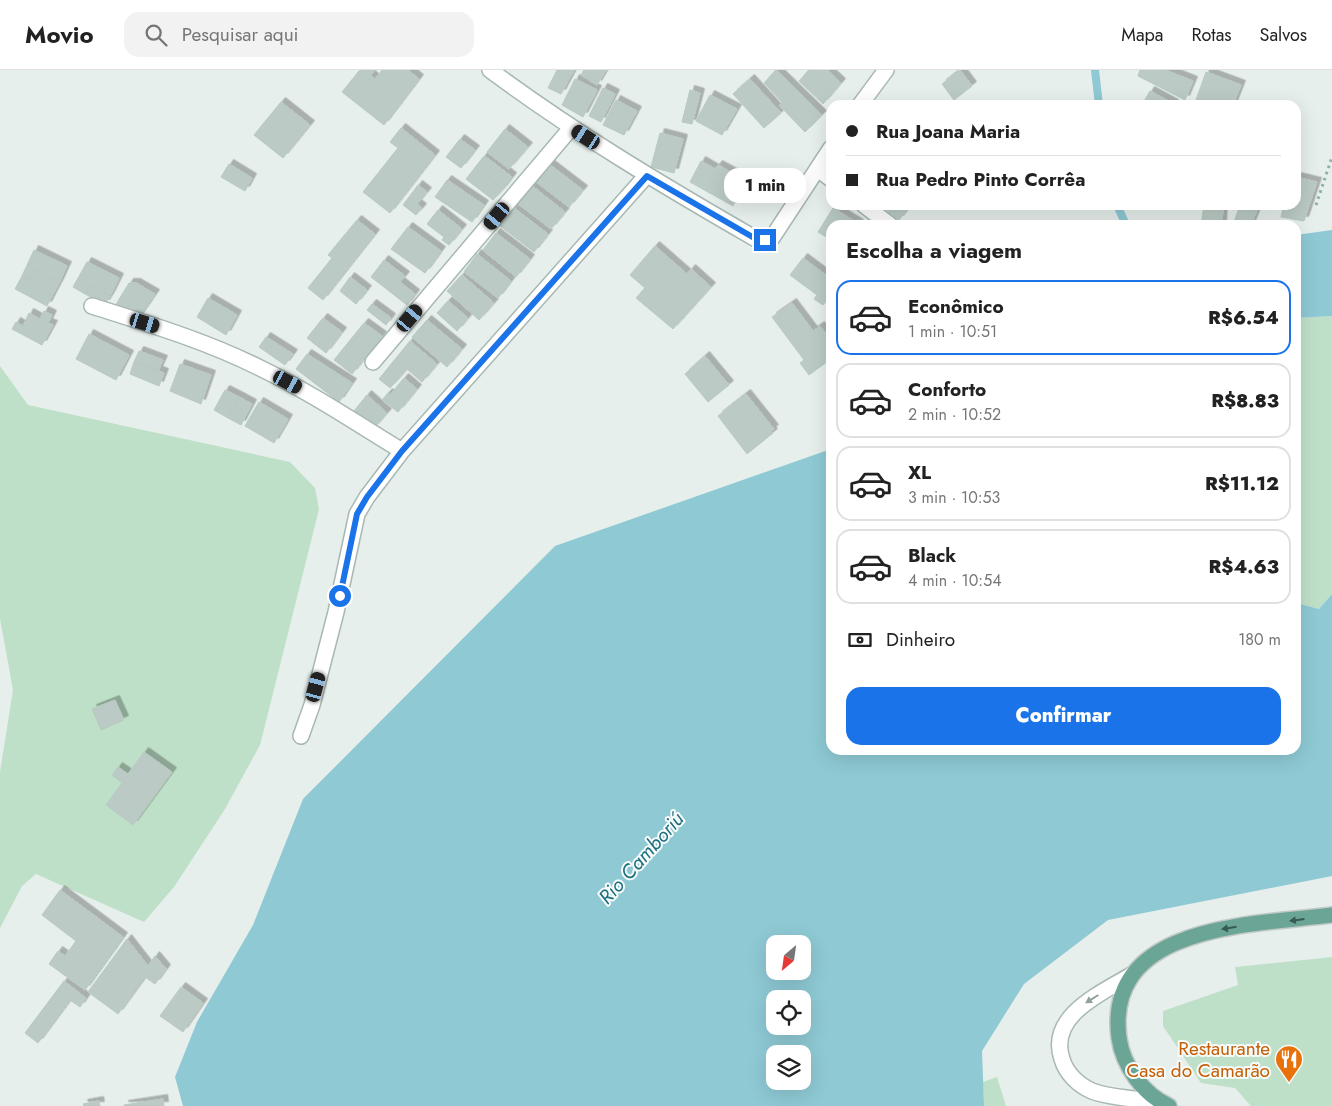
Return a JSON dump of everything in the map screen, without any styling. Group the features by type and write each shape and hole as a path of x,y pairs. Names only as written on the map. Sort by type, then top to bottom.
{"main road":[{"path":"1164,1104 1144,1087 1129,1070 1120,1044 1118,1009 1125,987 1133,974 1160,950 1186,937 1231,927 1332,915"}],"street":[{"path":"490,70 571,128 647,176 756,239 765,240 772,238 826,156"},
{"path":"864,100 886,70"},
{"path":"373,362 571,128"},
{"path":"818,168 826,175"},
{"path":"301,736 312,706 336,612 357,514 367,497 402,451 647,176"},
{"path":"870,210 884,220"},
{"path":"92,306 181,334 259,367 302,389 402,451"},
{"path":"1133,974 1085,1004 1068,1020 1060,1031 1060,1052 1064,1066 1076,1082 1092,1091 1164,1104"}],"path":[{"path":"1316,205 1332,157"}],"green space":[{"path":"1332,316 1332,594 1319,609 1301,604 1301,318"},
{"path":"0,366 28,405 290,462 315,488 319,509 260,745 225,809 174,887 144,922 36,874 22,886 0,928 0,772 13,690 0,619"},
{"path":"1332,957 1332,1106 1251,1106 1235,1088 1201,1083 1163,1026 1163,1011 1238,985 1235,967"},
{"path":"997,1077 1006,1106 984,1106 983,1082"}],"water":[{"path":"1332,230 1332,316 1301,318 1301,234"},
{"name":"Rio Camboriú","path":"826,451 826,755 1301,755 1301,604 1319,609 1332,594 1332,876 1108,920 1024,984 982,1051 984,1106 183,1106 175,1077 197,1022 253,925 303,799 555,546"}],"building":[{"path":"375,70 371,75 375,79 373,82 359,71"},
{"path":"382,70 408,70 419,79 384,125 342,92 359,71 373,82"},
{"path":"557,70 574,70 561,94 548,88"},
{"path":"584,70 606,70 597,85 581,75"},
{"path":"776,70 822,115 805,132 779,105 782,102 764,83"},
{"path":"809,70 827,70 841,83 823,104 799,81"},
{"path":"960,70 972,86 954,100 942,84"},
{"path":"1140,70 1165,70 1193,81 1185,100 1138,76"},
{"path":"1206,72 1241,85 1235,100 1196,100"},
{"path":"575,79 597,90 583,117 562,105"},
{"path":"750,79 781,113 764,128 733,94"},
{"path":"603,88 615,94 601,122 589,116"},
{"path":"690,90 700,93 692,124 682,122"},
{"path":"1150,91 1167,100 1145,100"},
{"path":"710,95 737,109 722,135 696,121"},
{"path":"616,100 637,111 624,135 603,125"},
{"path":"281,102 310,125 283,158 254,135"},
{"path":"401,128 435,155 390,213 363,192 398,148 390,142"},
{"path":"505,129 528,147 509,169 487,152"},
{"path":"660,133 683,139 674,173 651,167"},
{"path":"460,139 475,150 461,168 446,157"},
{"path":"484,156 494,163 484,174 503,189 493,200 466,179"},
{"path":"701,161 715,169 718,165 762,189 759,196 752,193 747,202 737,197 733,206 690,182"},
{"path":"494,163 512,177 503,189 484,174"},
{"path":"229,164 252,178 245,191 221,177"},
{"path":"549,164 583,190 569,207 535,181"},
{"path":"1301,178 1317,182 1304,221 1281,217 1283,210 1301,210"},
{"path":"447,180 484,205 472,222 435,197"},
{"path":"418,185 427,192 417,204 422,208 416,215 403,205"},
{"path":"531,185 565,212 551,229 517,203"},
{"path":"514,208 548,234 534,252 500,226"},
{"path":"438,210 462,229 449,245 442,240 444,237 427,224"},
{"path":"832,210 836,210 852,220 826,220 826,237 818,232"},
{"path":"886,210 906,210 899,220"},
{"path":"1203,210 1223,210 1222,220 1202,220"},
{"path":"1238,210 1257,210 1253,220 1235,220"},
{"path":"357,220 375,234 323,300 308,288 332,258 328,255"},
{"path":"408,227 441,251 425,273 391,249"},
{"path":"496,233 530,259 516,277 483,250"},
{"path":"655,246 687,274 691,269 711,287 673,329 636,298 645,288 630,275"},
{"path":"34,250 67,266 59,283 34,270 29,280 22,276"},
{"path":"477,254 511,281 498,298 464,272"},
{"path":"803,258 826,275 826,301 823,305 814,299 817,295 790,275"},
{"path":"384,260 405,276 400,282 415,294 407,305 371,277"},
{"path":"87,262 119,278 110,296 90,285 85,294 73,287"},
{"path":"34,270 59,283 47,306 15,289 22,276 29,280"},
{"path":"462,275 494,303 479,320 447,291"},
{"path":"350,277 367,290 356,304 340,291"},
{"path":"129,283 136,283 155,294 137,320 115,306"},
{"path":"90,285 110,296 105,304 85,294"},
{"path":"208,298 237,315 226,335 197,317"},
{"path":"448,301 468,318 457,331 437,313"},
{"path":"792,303 813,331 820,326 826,334 826,363 809,375 800,363 804,360 772,317"},
{"path":"372,304 391,318 386,325 367,310"},
{"path":"44,311 52,315 48,323 53,325 42,345 12,329 16,322 23,326 29,313 40,319"},
{"path":"323,318 342,332 326,353 307,338"},
{"path":"427,320 462,349 447,367 412,337"},
{"path":"364,323 382,336 352,374 334,360"},
{"path":"89,334 129,355 116,380 76,359"},
{"path":"266,337 293,354 285,365 259,347"},
{"path":"410,341 437,364 422,382 407,369 390,388 379,379"},
{"path":"139,351 163,360 158,371 134,362"},
{"path":"307,354 352,383 339,402 296,369"},
{"path":"705,356 729,385 708,402 685,374"},
{"path":"134,362 164,373 159,386 130,374"},
{"path":"180,364 211,375 201,404 170,391"},
{"path":"404,378 417,389 398,412 382,400 388,393 390,395"},
{"path":"225,390 239,397 228,418 214,410"},
{"path":"746,394 774,429 771,431 773,433 747,454 718,416"},
{"path":"367,395 387,413 374,428 354,411"},
{"path":"239,397 252,404 241,425 228,418"},
{"path":"259,402 288,419 274,443 245,426"},
{"path":"115,700 124,720 101,730 92,709"},
{"path":"144,752 172,772 133,825 106,805 122,783 112,775 118,767 128,774"},
{"path":"60,890 123,937 85,990 49,964 58,951 65,956 76,941 42,915"},
{"path":"127,939 148,966 155,956 166,969 155,984 145,977 118,1014 88,992"},
{"path":"64,981 86,998 80,1007 70,1000 38,1043 25,1033"},
{"path":"181,987 203,1003 183,1032 160,1016"},
{"path":"163,1099 164,1106 124,1106 124,1105"},
{"path":"99,1101 100,1106 84,1106 83,1104"}],"waterway":[{"path":"1095,70 1098,100"},
{"path":"1119,210 1124,220"}],"place":[{"name":"Restaurante Casa do Camarão","path":"1289,1083"}],"route":[{"path":"340,596 357,514 367,497 402,451 647,176 756,239 765,240"}]}
